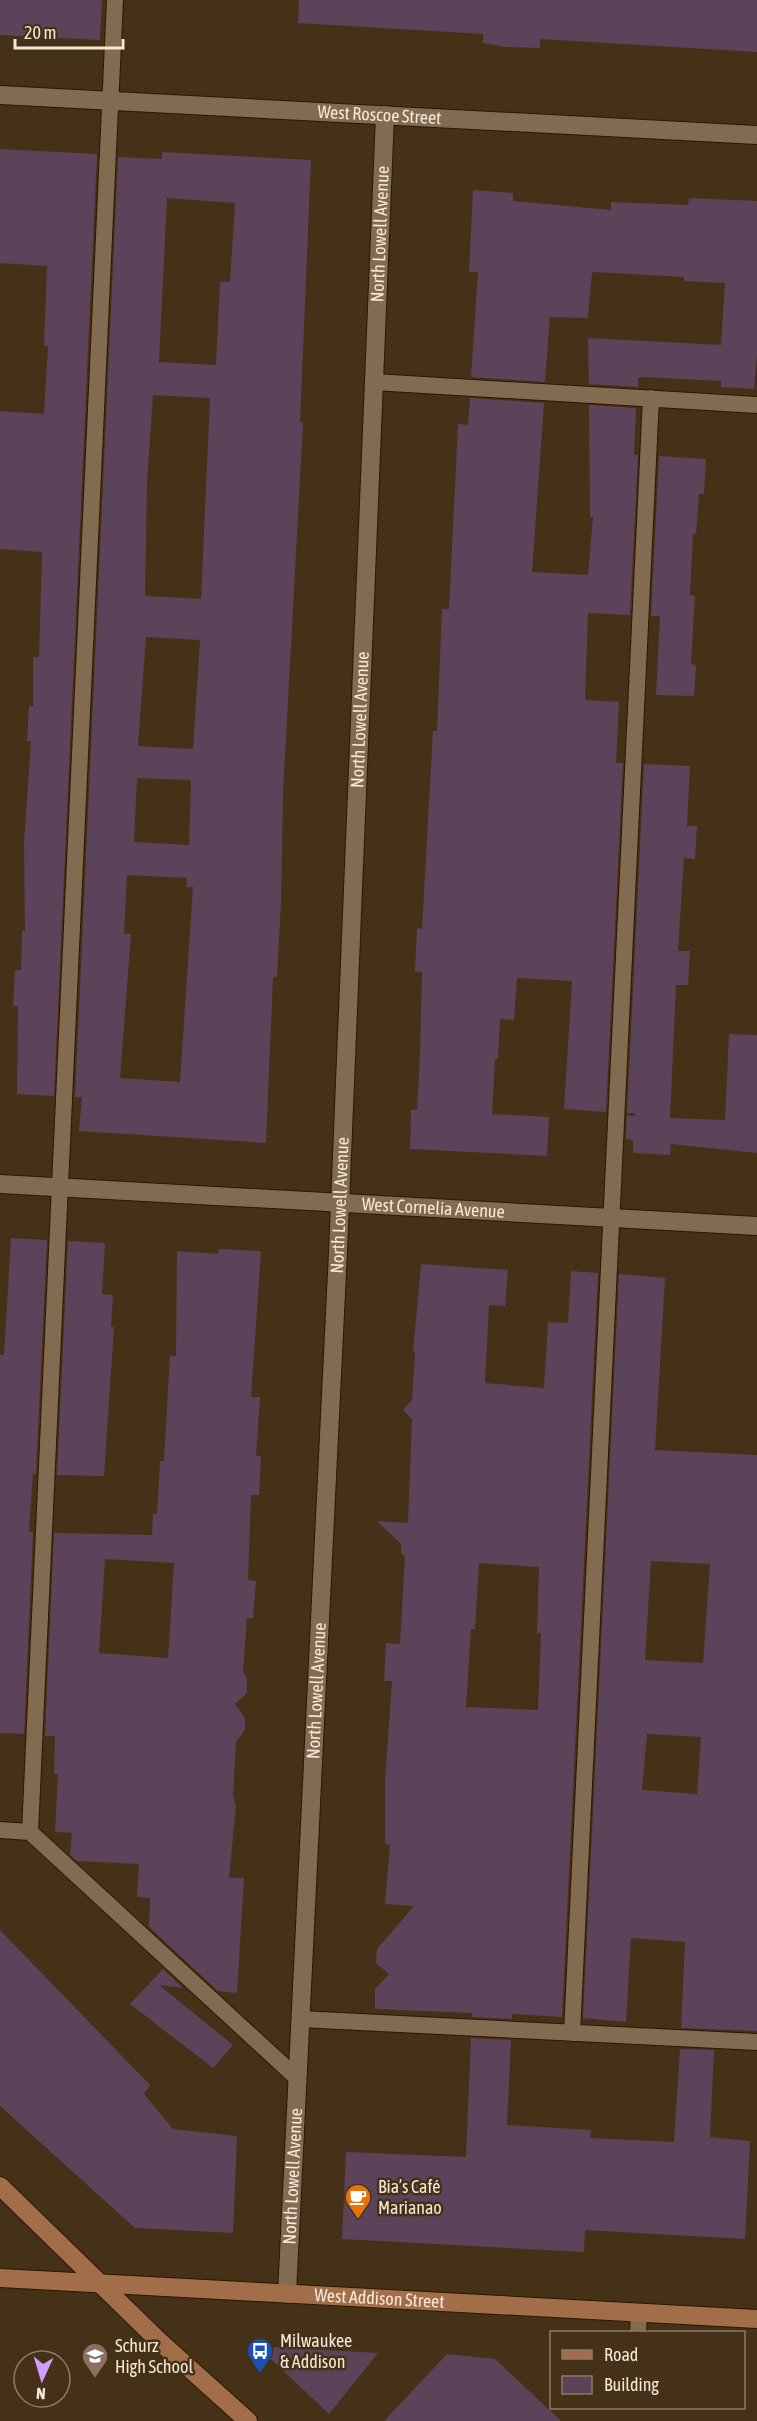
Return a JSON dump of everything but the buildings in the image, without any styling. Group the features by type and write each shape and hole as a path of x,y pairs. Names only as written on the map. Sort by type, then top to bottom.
{"main road":[{"path":"0,2186 159,2341 248,2421"},
{"name":"West Addison Street","path":"0,2278 757,2319"}],"street":[{"name":"West Roscoe Street","path":"0,95 757,135"},
{"name":"North Lowell Avenue","path":"287,2294 340,1203 385,115"},
{"name":"West Cornelia Avenue","path":"0,1184 757,1226"}],"lane":[{"path":"30,1832 115,0"},
{"path":"374,382 757,405"},
{"path":"572,2033 651,398"},
{"path":"0,1830 30,1832 297,2079"},
{"path":"300,2019 757,2042"},
{"path":"638,2331 639,2313"}],"place":[{"name":"Bia’s Café Marianao","path":"358,2220"},
{"name":"Milwaukee & Addison","path":"260,2374"},
{"name":"Schurz High School","path":"95,2379"}]}
